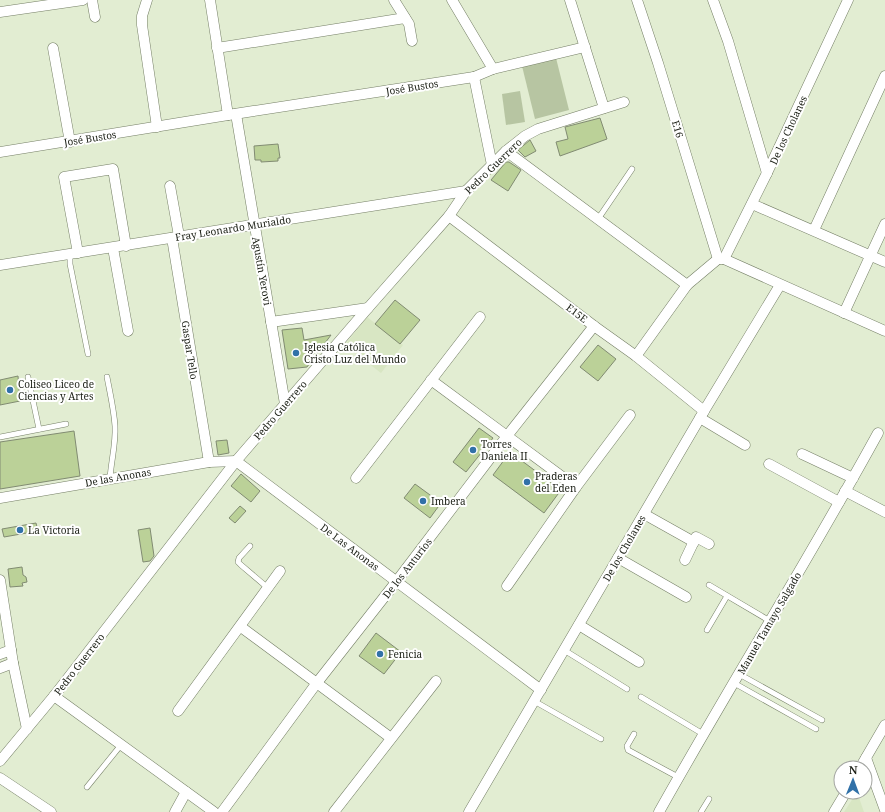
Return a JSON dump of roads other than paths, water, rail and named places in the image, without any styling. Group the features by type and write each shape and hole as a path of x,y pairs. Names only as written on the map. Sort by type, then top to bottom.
{"street":[{"path":"0,12 83,0"},
{"path":"92,0 95,17"},
{"path":"147,0 142,16 142,25 157,127"},
{"name":"Agustín Yerovi","path":"210,0 217,48 254,224 285,404"},
{"path":"394,0 409,24 412,41"},
{"path":"452,0 493,68"},
{"path":"570,0 604,108"},
{"name":"E16","path":"637,0 721,259"},
{"path":"713,0 728,41 767,173"},
{"name":"De los Cholanes","path":"721,259 752,204 848,0"},
{"path":"217,48 405,18"},
{"name":"José Bustos","path":"0,152 474,77 493,68 585,47"},
{"path":"53,48 70,142"},
{"path":"814,230 885,76"},
{"path":"474,77 492,165"},
{"name":"Pedro Guerrero","path":"0,761 54,696 236,461 449,216 466,191 506,151 538,128 624,102"},
{"path":"506,151 687,285"},
{"path":"74,253 64,177 113,169 126,246"},
{"name":"Gaspar Tello","path":"170,186 209,462"},
{"name":"Fray Leonardo Murialdo","path":"0,265 466,191"},
{"path":"752,204 885,262"},
{"name":"E15E","path":"449,216 636,356 702,415 745,445"},
{"path":"844,313 885,224"},
{"path":"113,248 128,331"},
{"path":"636,356 687,285 721,259 885,331"},
{"name":"De los Cholanes","path":"469,812 780,284"},
{"path":"271,322 368,308"},
{"path":"356,478 480,317"},
{"name":"De los Anturios","path":"222,812 316,684 594,326"},
{"path":"431,380 576,487"},
{"path":"507,586 576,487 630,416"},
{"name":"Manuel Tamayo Salgado","path":"659,812 878,433"},
{"path":"802,454 853,478"},
{"name":"De las Anonas","path":"0,498 209,462 236,461"},
{"name":"De Las Anonas","path":"236,461 541,690"},
{"path":"769,464 839,502"},
{"path":"845,491 885,512"},
{"path":"644,514 694,542"},
{"path":"685,560 696,537 709,544"},
{"path":"618,558 686,597"},
{"path":"178,711 241,627 280,571"},
{"path":"0,580 13,663 27,729"},
{"path":"579,625 639,662"},
{"path":"241,627 316,684 391,738"},
{"path":"0,654 11,650"},
{"path":"0,668 13,663"},
{"path":"334,812 436,681"},
{"path":"54,696 214,812"},
{"path":"885,726 866,758 885,810"},
{"path":"0,778 51,812"},
{"path":"175,812 186,792"},
{"path":"834,812 841,800"}],"lane":[{"path":"598,219 632,169"},
{"path":"74,253 70,264 88,354"},
{"path":"28,377 39,429"},
{"path":"107,377 115,426 114,450 110,479"},
{"path":"0,437 66,424"},
{"path":"250,546 239,558 238,562 268,588"},
{"path":"709,585 770,621"},
{"path":"707,630 727,596"},
{"path":"564,650 627,689"},
{"path":"736,678 822,720"},
{"path":"736,678 816,729"},
{"path":"642,697 703,734"},
{"path":"534,701 601,739"},
{"path":"634,734 627,746 628,750 678,777"},
{"path":"87,787 121,745"},
{"path":"702,812 709,799"}],"place":[{"name":"Iglesia Católica Cristo Luz del Mundo","path":"296,353"},
{"name":"Coliseo Liceo de Ciencias y Artes","path":"10,390"},
{"name":"Torres Daniela II","path":"473,450"},
{"name":"Praderas del Eden","path":"527,482"},
{"name":"Imbera","path":"423,501"},
{"name":"La Victoria","path":"20,530"},
{"name":"Fenicia","path":"380,654"}]}
